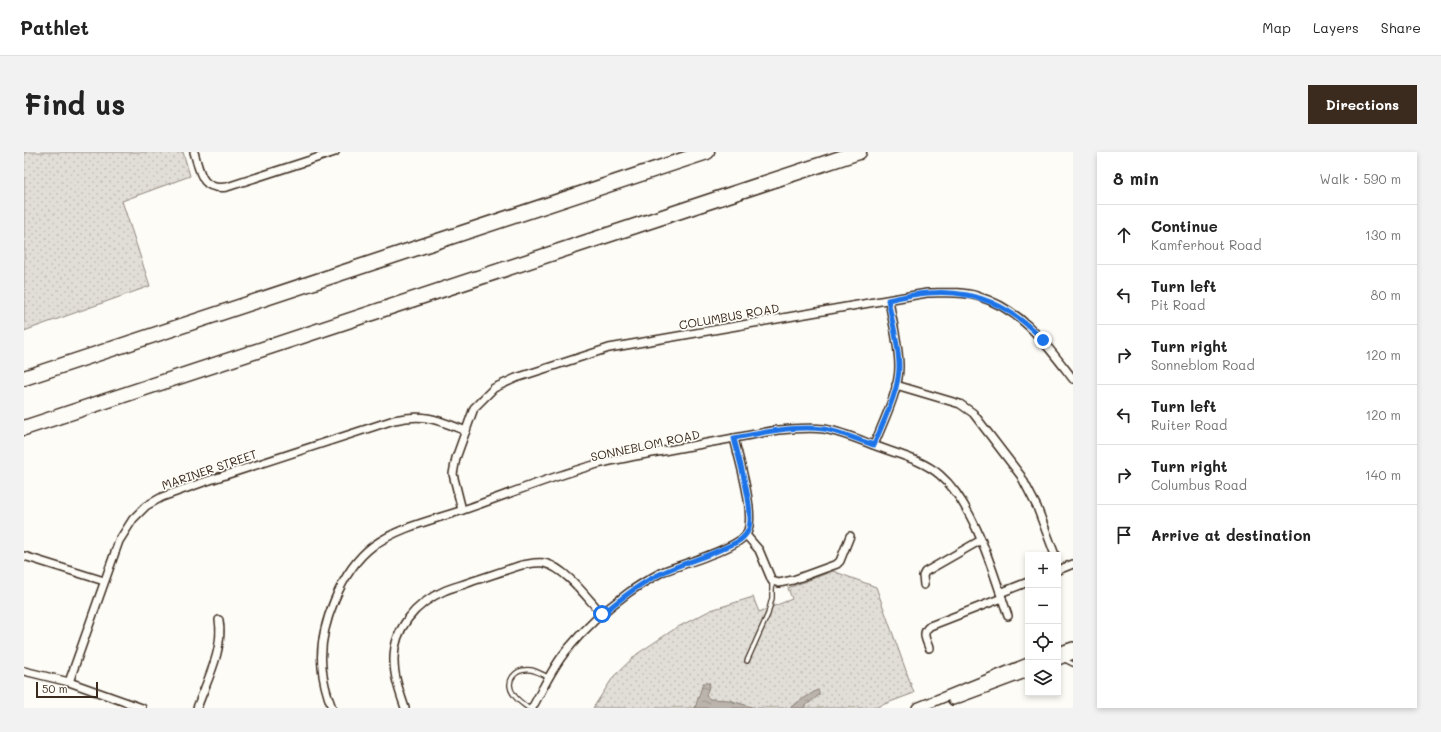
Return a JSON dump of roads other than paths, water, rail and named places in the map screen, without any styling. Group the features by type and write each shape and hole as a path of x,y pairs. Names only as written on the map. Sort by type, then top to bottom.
{"highway":[{"path":"24,378 707,152"},
{"path":"24,428 859,152"}],"street":[{"path":"194,152 202,178 206,184 219,188 227,187 335,152"},
{"name":"COLUMBUS ROAD","path":"462,510 454,474 456,458 474,408 494,388 516,378 609,348 927,293 945,293 976,296 1011,312 1033,330 1073,380"},
{"path":"874,445 896,386 899,367 898,350 888,300"},
{"path":"896,386 960,404 973,413 1024,480 1037,507 1054,552"},
{"name":"MARINER STREET","path":"69,682 119,541 133,519 146,506 162,497 289,453 409,416 429,417 466,431"},
{"name":"SONNEBLOM ROAD","path":"332,708 322,666 322,646 326,626 335,600 353,566 373,546 394,534 526,487 594,465 623,458 778,430 803,428 824,429 874,445 926,465 939,474 962,502 981,540 1008,616"},
{"path":"532,708 548,677 566,651 602,614 628,593 647,581 662,573 726,548 746,535 749,528 749,505 734,438"},
{"path":"746,535 759,550 772,581 779,583 793,580 836,564 840,561 850,536"},
{"path":"924,585 923,576 925,572 981,540"},
{"path":"24,556 104,581"},
{"path":"405,708 395,676 394,651 397,640 406,622 420,605 444,591 532,563 542,563 552,566 561,572 602,614"},
{"path":"1061,567 1073,564"},
{"path":"929,648 925,631 930,626 1001,596 1025,584"},
{"path":"196,708 219,643 219,620"},
{"path":"1061,655 1073,646"},
{"path":"1061,657 1073,654"},
{"path":"917,708 1025,664"},
{"path":"24,671 69,682 142,708"},
{"path":"932,708 1025,673"}],"lane":[{"path":"747,661 768,614 772,598 772,581"},
{"path":"1061,658 1073,664"},
{"path":"528,708 518,700 512,690 510,682 512,676 518,671 525,670 538,672 548,677"}],"water":[{"path":"703,683 710,683 706,696 710,699 729,700 755,708 695,708"},
{"path":"817,690 819,691 819,695 803,708 789,708"}]}
